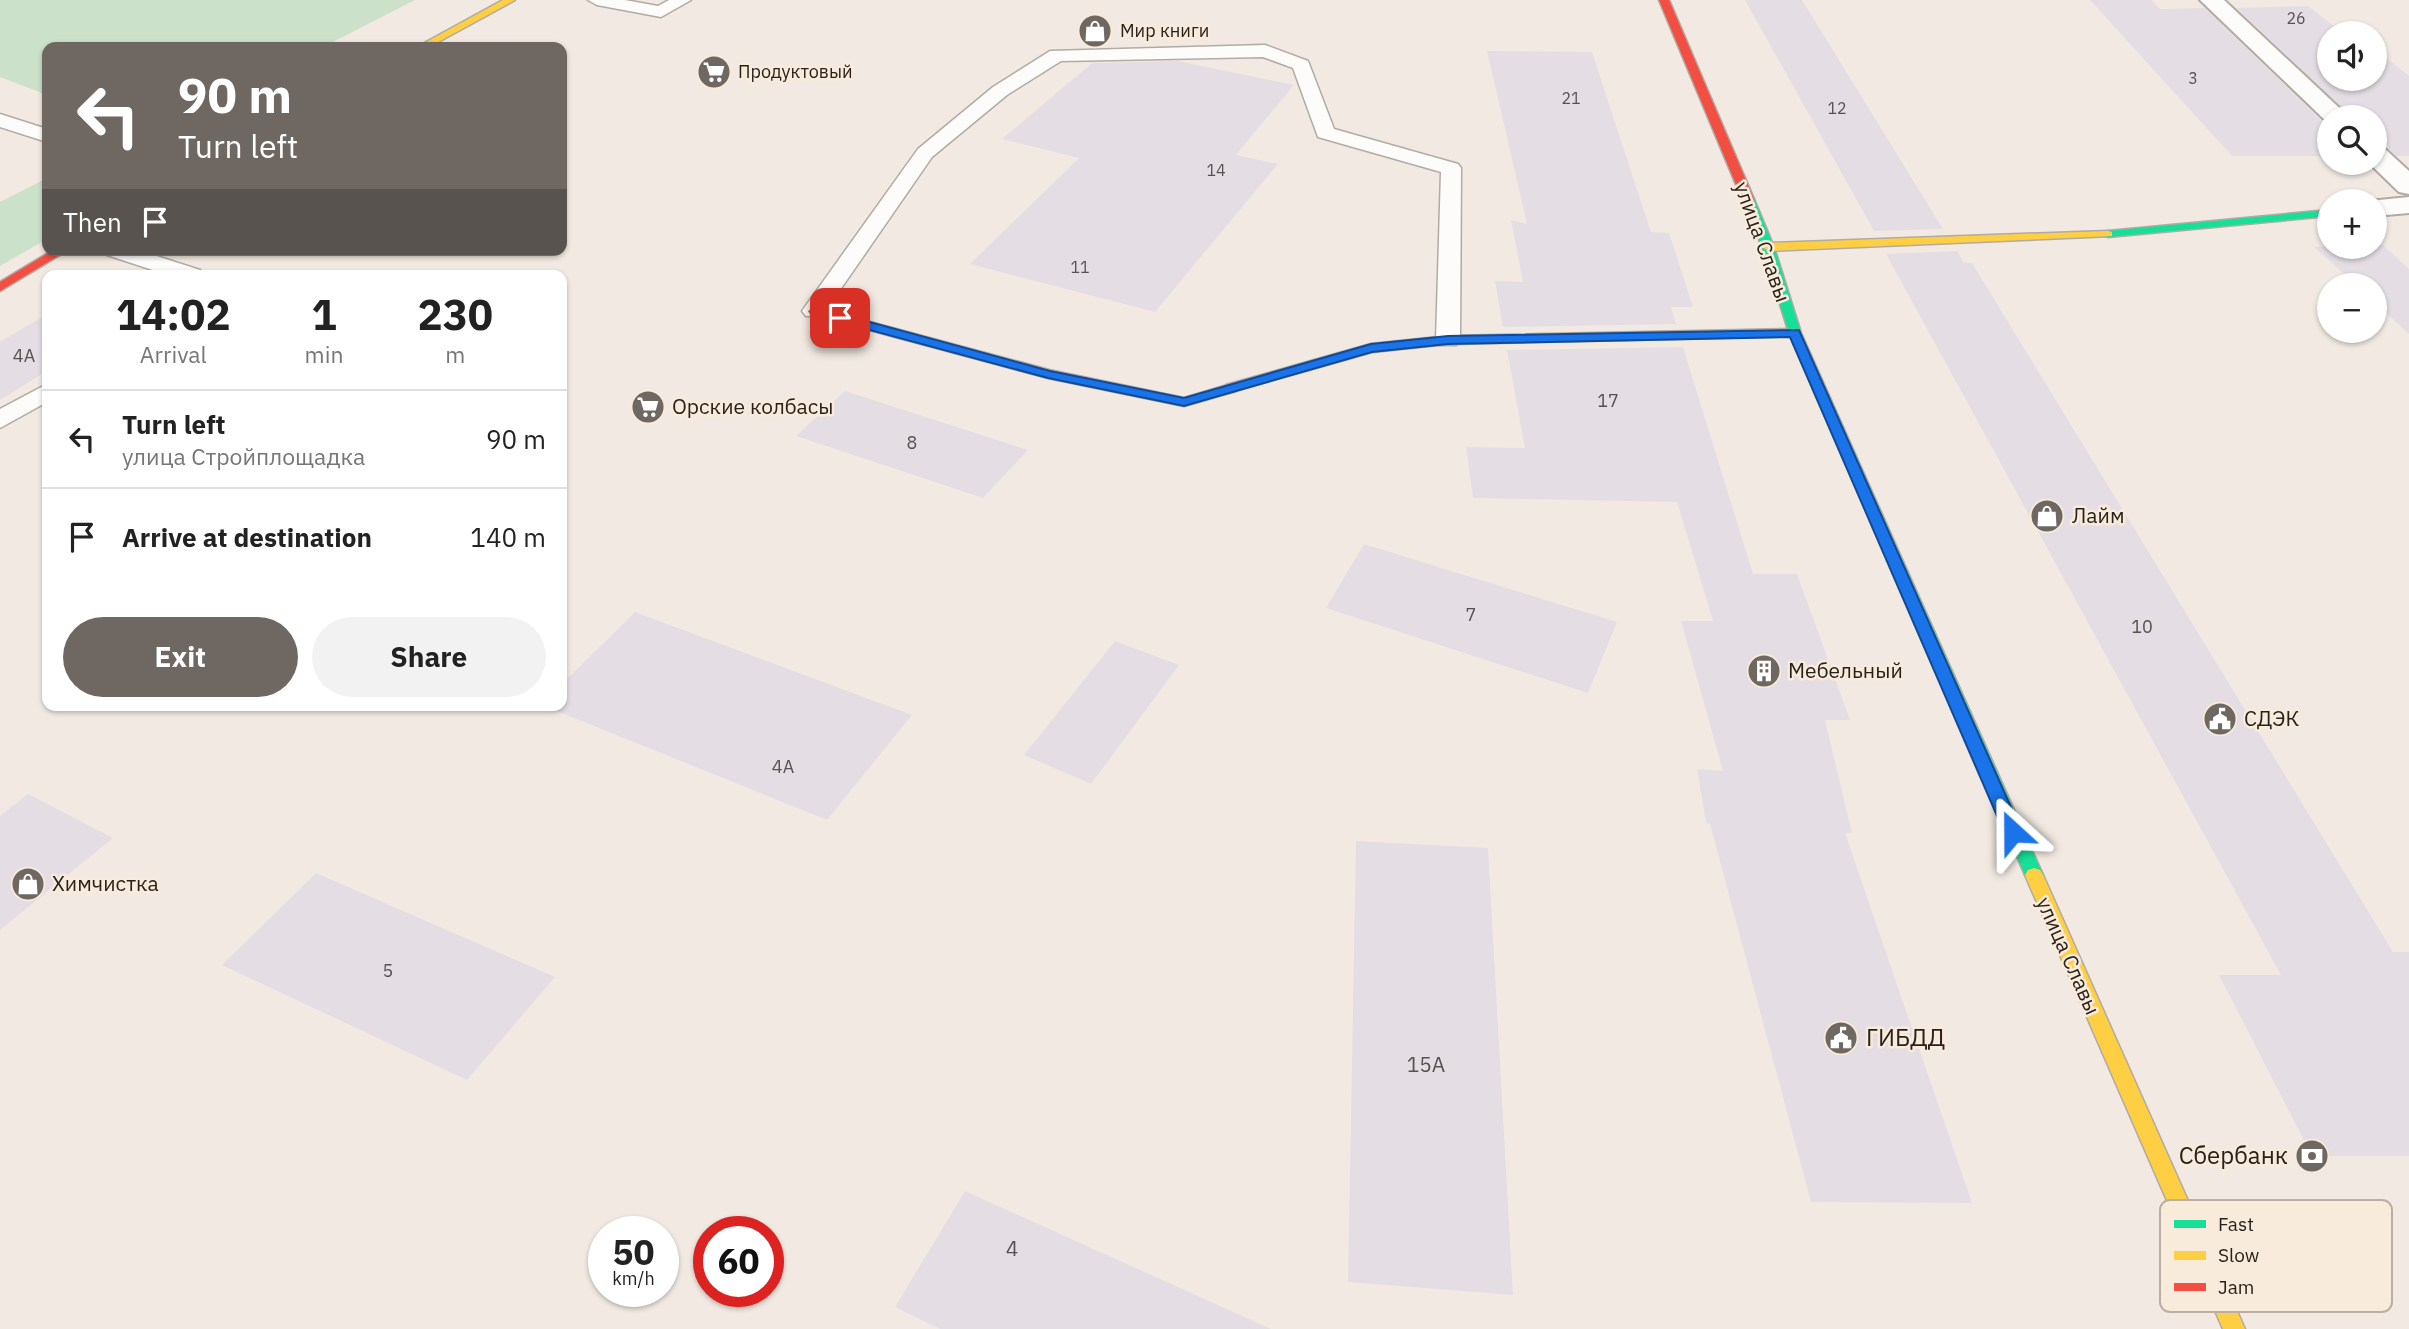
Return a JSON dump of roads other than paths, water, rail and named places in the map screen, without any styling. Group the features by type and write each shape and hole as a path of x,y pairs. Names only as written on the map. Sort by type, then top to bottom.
{"street":[{"path":"431,42 510,0"},
{"name":"улица Славы","path":"1664,0 1769,247 1795,333 2177,1200"},
{"path":"2211,0 2323,105"},
{"path":"2387,165 2409,186"},
{"path":"2387,207 2409,205"},
{"path":"1769,247 2126,233 2317,214"},
{"path":"0,287 52,256"},
{"path":"814,311 1048,374 1184,402 1371,348 1448,340 1795,333"},
{"name":"улица Славы","path":"2227,1312 2234,1329"}],"lane":[{"path":"597,0 662,12 682,0"},
{"path":"814,311 925,153 1000,91 1057,55 1265,51 1301,65 1325,133 1451,168 1448,340"},
{"path":"0,120 42,134"},
{"path":"133,256 177,270"},
{"path":"0,420 42,394"}],"place":[{"name":"Мир книги","path":"1095,31"},
{"name":"Продуктовый","path":"714,72"},
{"name":"Орские колбасы","path":"648,407"},
{"name":"Лайм","path":"2047,516"},
{"name":"Мебельный","path":"1764,671"},
{"name":"СДЭК","path":"2220,719"},
{"name":"Химчистка","path":"28,884"},
{"name":"ГИБДД","path":"1841,1038"},
{"name":"Сбербанк","path":"2312,1156"}]}
